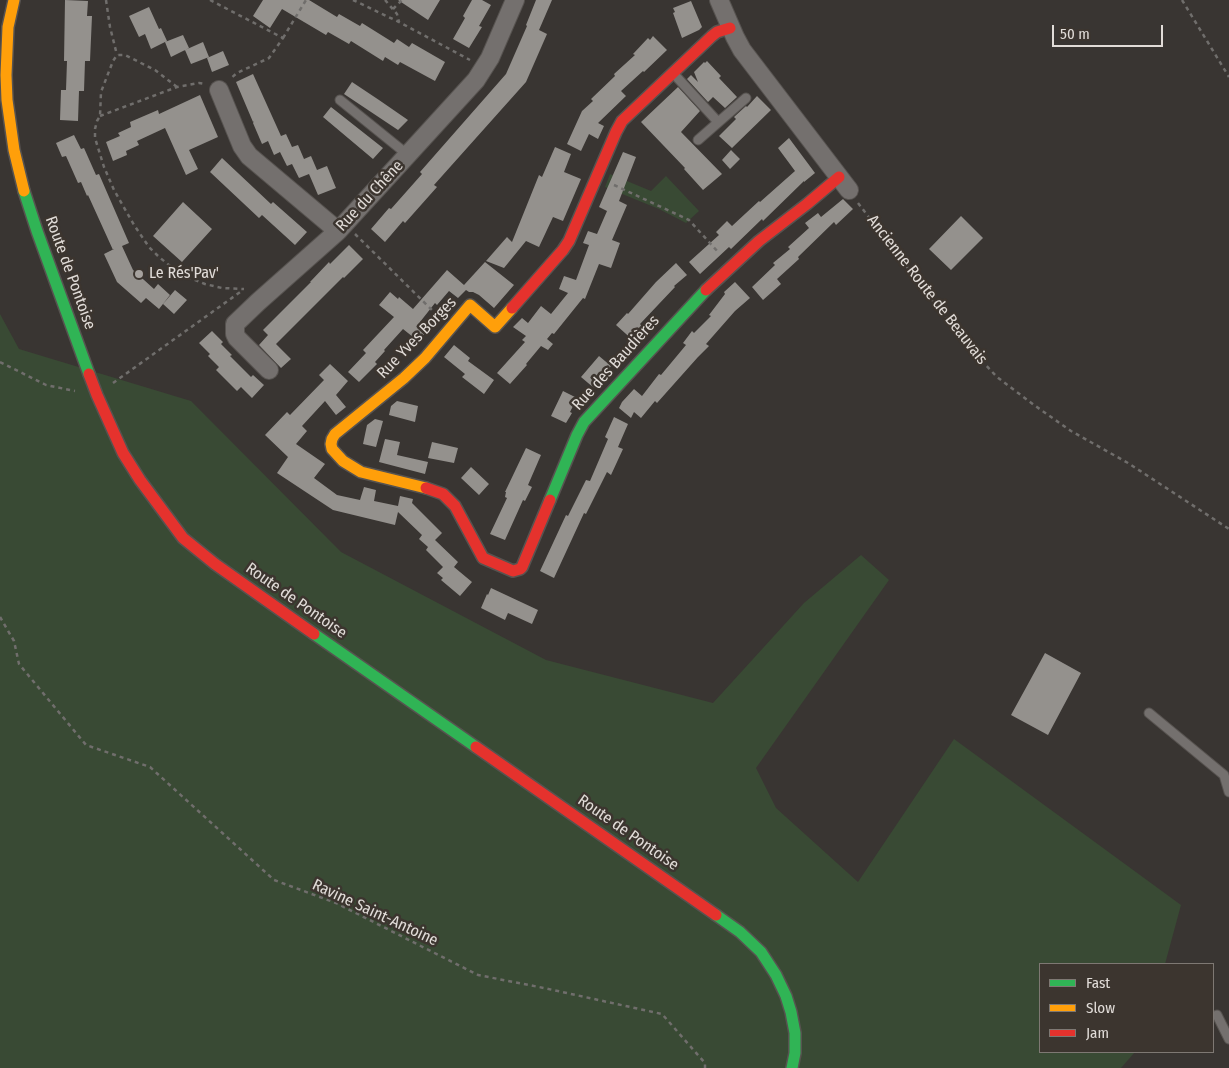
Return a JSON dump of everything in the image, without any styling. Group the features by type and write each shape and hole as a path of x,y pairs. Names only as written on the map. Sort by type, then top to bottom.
{"street":[{"name":"Route de Pontoise","path":"14,0 8,27 6,75 7,100 20,177 37,230 97,395 123,453 163,512 183,538 215,564 747,938 761,952 776,975 786,996 795,1033 795,1053 792,1068"},
{"name":"Rue du Chêne","path":"269,370 237,338 235,324 342,227 476,80 494,50 515,0"},
{"path":"719,0 730,28 742,50 844,184"},
{"name":"Rue Yves Borges","path":"436,491 361,472 342,461 332,449 332,439 339,430 404,378 425,358 470,305 495,327 569,241 622,121 712,36 717,32 730,28"},
{"path":"219,90 242,146 249,156 342,227"},
{"name":"Rue des Baudières","path":"436,491 443,494 455,506 483,558 509,570 520,569 576,435 584,422 701,295 759,241 807,204 844,184"}],"lane":[{"path":"673,73 718,122"},
{"path":"698,140 746,98"},
{"path":"340,100 408,155"},
{"path":"1149,713 1224,776 1229,792"},
{"path":"1217,1015 1229,1038"}],"path":[{"path":"0,362 46,385 97,395 244,289 222,288 205,284 174,269 149,247 114,190 95,138 95,129 100,116 101,92 117,55 106,0"},
{"path":"210,0 283,38"},
{"path":"100,116 177,87 199,83 210,85 219,90 237,73 269,58 306,0"},
{"path":"352,0 485,67"},
{"path":"385,0 399,16 399,22"},
{"path":"393,9 402,0"},
{"path":"1182,0 1229,77"},
{"path":"117,55 124,55 155,70 177,87"},
{"path":"597,177 689,220 731,267"},
{"name":"Ancienne Route de Beauvais","path":"844,184 966,344 998,377 1034,405 1071,430 1128,463 1229,528"},
{"path":"342,227 450,328"},
{"name":"Ravine Saint-Antoine","path":"0,617 14,641 20,664 86,745 150,766 274,880 336,903 478,975 662,1014 705,1064 705,1068"}],"green space":[{"path":"610,174 651,191 666,176 699,211 686,223 659,209 605,187"},
{"path":"0,314 19,349 191,401 341,552 546,660 713,703 804,603 861,555 889,580 756,768 776,808 858,882 954,739 1181,905 1165,963 1039,963 1039,1053 1134,1053 1121,1068 0,1068"}],"building":[{"path":"65,0 88,1 87,16 92,16 90,61 85,61 84,91 79,91 78,121 60,120 61,90 66,90 67,61 64,61"},
{"path":"263,0 309,0 337,17 339,14 360,26 362,23 394,43 397,39 409,47 412,43 445,62 435,81 400,62 398,65 385,57 383,61 351,41 349,44 328,32 326,35 282,9 270,28 253,16"},
{"path":"398,0 440,0 428,20"},
{"path":"472,0 482,0 491,5 479,26 482,27 469,48 453,39 465,18 463,16"},
{"path":"536,0 552,0 539,30 547,34 526,82 434,185 437,187 385,242 371,229 422,174 420,172 506,74"},
{"path":"691,1 702,27 682,38 673,8"},
{"path":"149,7 167,41 151,49 145,34 139,37 129,16"},
{"path":"183,35 189,48 171,57 165,42"},
{"path":"653,36 667,50 621,91 626,96 598,123 604,126 598,139 589,134 581,151 567,144 582,111 593,101 591,99 635,55 633,54 648,38 650,40"},
{"path":"203,42 209,57 191,64 185,50"},
{"path":"223,51 229,65 212,72 207,58"},
{"path":"707,61 721,76 719,78 737,97 725,108 713,97 708,102 687,79 691,75 698,82 694,72"},
{"path":"253,74 281,136 286,134 292,147 298,145 304,159 311,156 317,170 327,166 336,188 318,195 309,174 299,178 292,164 287,166 280,152 274,155 268,141 262,144 253,123 254,121 236,82"},
{"path":"352,82 408,120 398,130 344,94"},
{"path":"678,87 700,111 681,132 722,174 703,190 685,168 641,122"},
{"path":"200,95 218,137 189,150 198,169 186,175 165,128 137,141 139,145 126,151 127,155 113,161 106,142 120,136 118,133 131,127 130,122 158,110 159,114"},
{"path":"757,96 771,110 732,148 719,136 736,119 734,117"},
{"path":"331,107 383,148 373,159 323,117"},
{"path":"74,135 81,149 84,148 96,175 99,174 129,243 122,246 133,270 154,289 158,284 170,295 159,309 146,298 141,303 117,282 104,254 113,250 88,195 81,182 78,183 66,156 62,157 56,143"},
{"path":"789,138 815,173 804,181 763,221 762,219 731,249 729,247 700,274 689,262 719,235 716,232 727,221 732,226 795,171 778,148"},
{"path":"555,147 571,154 564,172 581,179 563,221 553,217 539,247 526,241 504,268 486,261 507,237 512,242 539,175 542,177"},
{"path":"731,150 740,159 730,169 722,160"},
{"path":"623,152 636,157 619,201 627,205 612,240 620,243 611,268 599,264 585,299 583,298 554,334 552,333 547,339 553,344 548,350 541,346 510,384 497,373 525,342 522,340 526,336 513,327 522,318 528,323 541,306 551,314 568,293 559,289 564,276 576,280 589,245 583,243 588,231 597,234 607,211 599,207"},
{"path":"222,158 271,204 273,202 307,232 295,245 262,215 259,218 210,172"},
{"path":"843,199 853,209 836,225 834,222 798,257 799,259 777,279 781,284 763,300 752,287 775,265 773,263 790,249 788,247 809,228 805,223 818,213 821,217"},
{"path":"183,202 212,229 182,262 153,236"},
{"path":"961,216 983,238 951,270 929,249"},
{"path":"349,245 363,259 276,344 291,359 281,368 259,345 268,335 263,330 329,262 330,264"},
{"path":"485,262 514,285 494,308 473,292 466,290 458,298 449,291 437,305 435,303 420,322 429,329 418,341 403,329 375,362 377,364 359,382 348,372 366,353 363,350 394,317 379,305 390,292 413,309 447,270 464,285"},
{"path":"676,263 687,275 674,286 640,324 645,330 635,342 616,325"},
{"path":"735,282 750,298 735,311 706,344 709,346 657,403 655,401 641,418 634,412 631,418 619,408 634,389 642,396 686,345 683,343 692,331 694,333 711,316 709,315 725,294 724,292"},
{"path":"175,290 187,300 174,314 163,304"},
{"path":"212,331 223,342 221,344 232,355 230,356 251,377 253,375 264,385 252,398 241,387 237,391 216,370 219,367 199,343"},
{"path":"454,345 470,358 468,361 494,380 484,394 462,377 465,374 444,357"},
{"path":"599,356 611,366 594,388 581,377"},
{"path":"330,364 348,381 336,395 346,407 336,415 325,401 302,426 307,431 296,444 325,464 314,478 337,495 360,500 364,487 376,490 374,501 398,506 400,496 413,499 412,503 442,533 435,540 458,562 454,567 472,582 460,596 441,580 443,578 437,573 443,567 426,550 428,547 419,539 422,535 398,512 395,525 333,510 277,473 288,457 265,435 287,412 290,415 324,380 319,375"},
{"path":"563,391 577,398 566,423 551,416"},
{"path":"397,401 418,406 415,422 389,415 391,406"},
{"path":"614,417 628,424 618,447 623,449 611,475 607,472 586,514 584,513 554,578 540,571 566,515 568,516 586,480 590,481 608,439 605,437"},
{"path":"375,419 383,421 376,447 363,444 367,425"},
{"path":"385,439 400,442 397,455 428,462 425,474 379,462"},
{"path":"432,442 458,448 454,463 428,458"},
{"path":"526,448 541,455 528,485 532,487 525,501 523,500 505,540 490,534 507,498 505,497 505,492"},
{"path":"471,467 489,484 479,495 461,478"},
{"path":"491,588 538,610 532,624 508,613 505,620 481,608"},
{"path":"1045,653 1081,673 1048,735 1011,715"}],"traffic: fast":[{"path":"24,191 89,374"},
{"path":"550,500 584,422 706,290"},
{"path":"314,634 476,747"},
{"path":"716,915 740,932 761,952 776,975 786,996 795,1033 795,1053 792,1068"}],"traffic: slow":[{"path":"14,0 8,27 7,100 14,150 24,191"},
{"path":"426,488 361,472 343,461 332,449 332,439 335,434 404,378 425,358 470,305 495,327 512,308"}],"traffic: jam":[{"path":"512,308 569,241 622,121 712,36 717,32 730,28"},
{"path":"706,290 759,241 839,177"},
{"path":"89,374 123,453 140,480 183,538 215,564 314,634"},
{"path":"426,488 443,494 455,506 483,558 513,571 522,567 550,500"},
{"path":"476,747 716,915"}],"place":[{"name":"Le Rés'Pav'","path":"139,274"}]}
